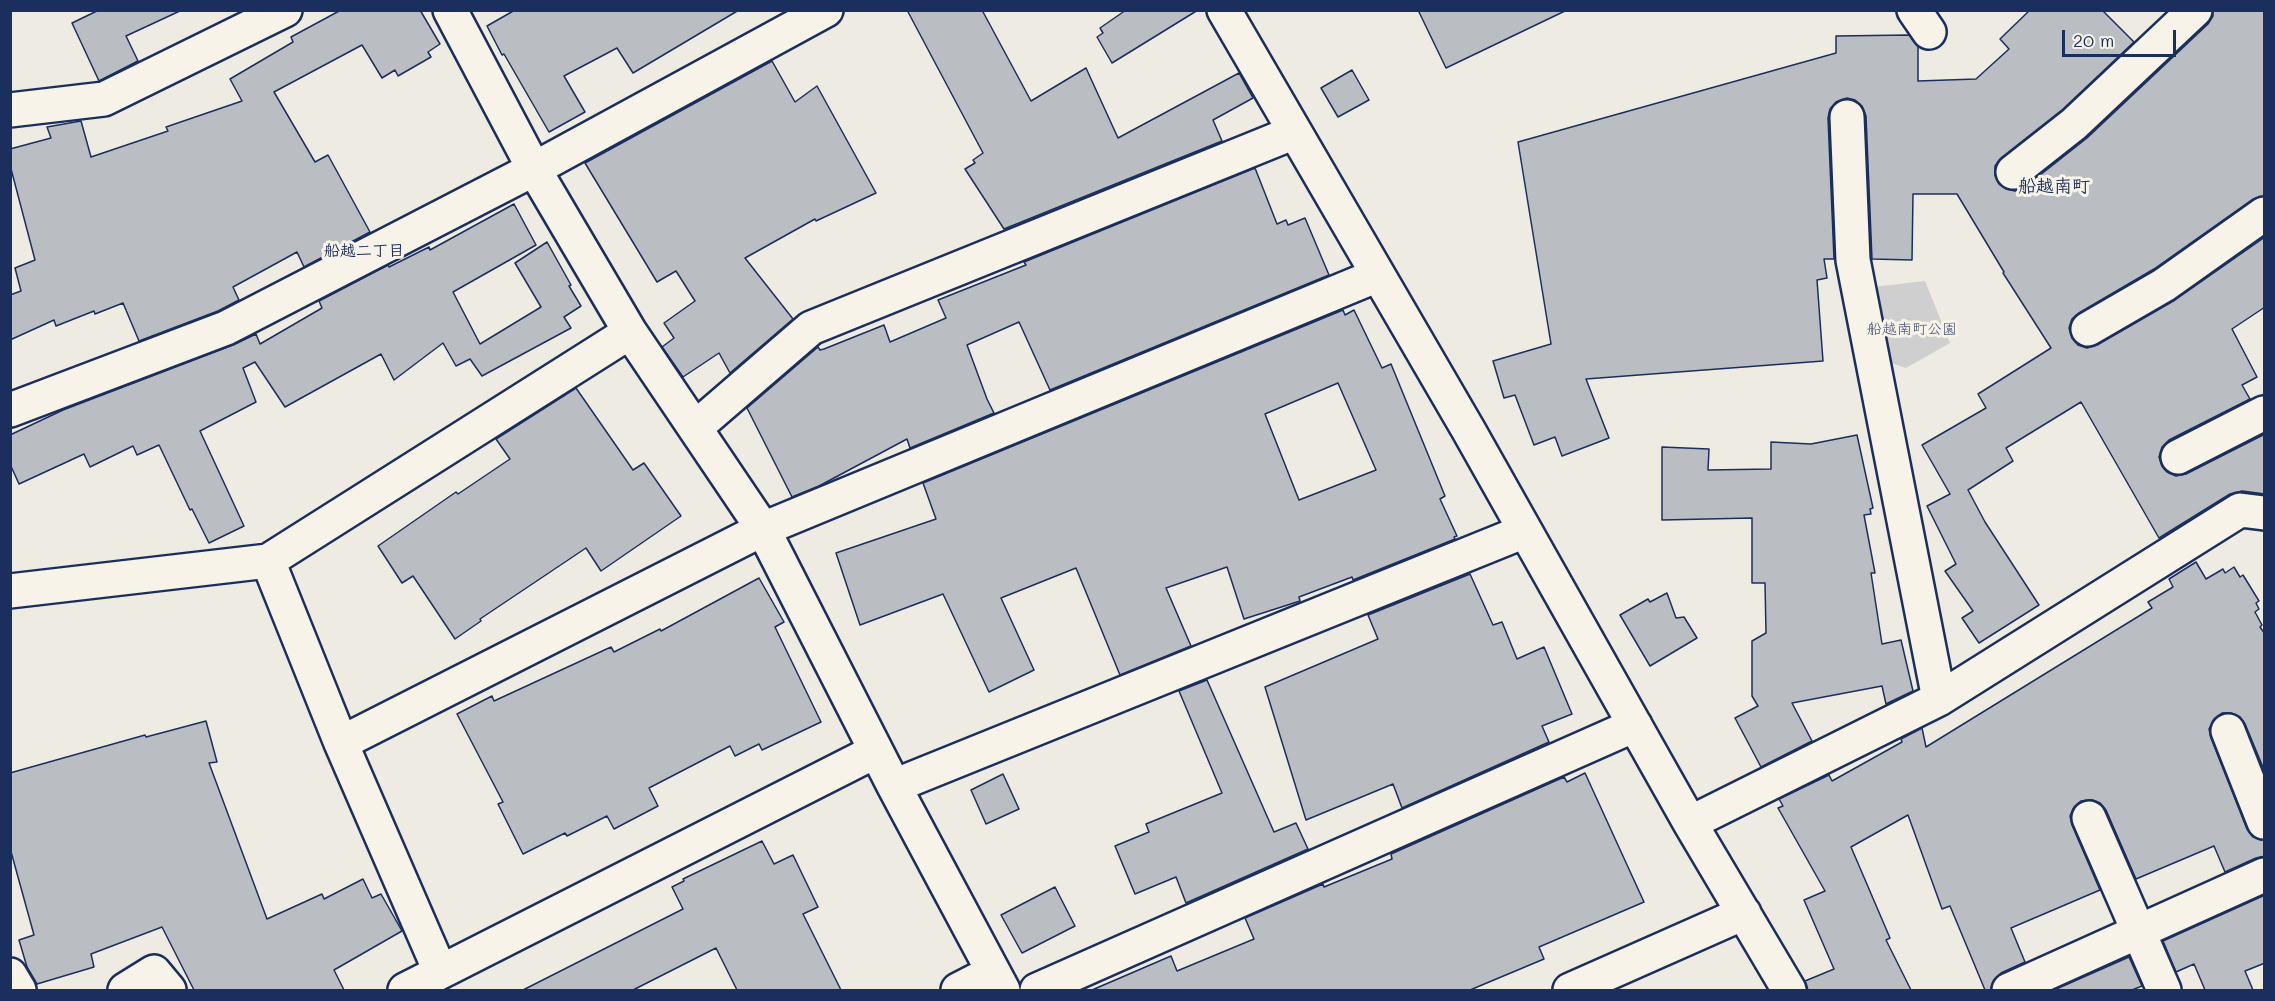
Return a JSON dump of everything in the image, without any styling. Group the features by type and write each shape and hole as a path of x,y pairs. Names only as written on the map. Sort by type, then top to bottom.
{"street":[{"path":"10,110 104,99 285,10"},
{"path":"450,10 534,169 630,332 763,529 894,786 998,981 958,990"},
{"path":"10,410 226,328 534,169 826,10"},
{"path":"1224,10 1469,431 1690,823 1789,990"},
{"path":"2013,171 2074,124 2195,10"},
{"path":"1847,117 1853,260 1939,699"},
{"path":"695,428 810,328 1295,132"},
{"path":"2088,328 2164,285 2265,214"},
{"path":"341,743 763,529 1378,275"},
{"path":"10,591 268,561 630,332"},
{"path":"2178,457 2265,413"},
{"path":"1690,823 1939,699 2240,510 2265,513"},
{"path":"894,786 1525,531"},
{"path":"268,561 341,743 440,971"},
{"path":"1038,990 1635,725"},
{"path":"2228,730 2265,822"},
{"path":"405,990 876,751"},
{"path":"2089,818 2164,990"},
{"path":"2009,990 2265,875"},
{"path":"1570,990 1744,913"},
{"path":"125,990 154,972 169,990"},
{"path":"10,975 19,990"}],"green space":[{"name":"船越南町公園","path":"1925,281 1950,343 1906,368 1888,362 1873,287"}],"building":[{"path":"99,10 182,10 126,36 138,61 99,81 72,23"},
{"path":"341,10 420,10 440,44 428,52 431,57 398,76 395,70 382,78 362,45 274,92 315,162 328,155 370,232 304,267 297,252 233,287 239,300 218,311 139,341 123,303 95,314 94,311 56,326 54,320 10,340 10,295 21,291 15,268 35,260 10,165 10,149 51,138 47,127 81,121 91,157 168,131 166,127 242,101 230,79 293,42 291,37"},
{"path":"515,10 739,10 633,73 617,48 564,76 585,112 549,132 487,26"},
{"path":"907,10 982,10 1031,101 1086,68 1118,138 1239,73 1253,98 1213,120 1222,141 1004,229 965,169 975,163 973,160 983,153"},
{"path":"1126,10 1198,10 1112,63 1097,37 1103,33 1100,28"},
{"path":"1418,10 1567,10 1446,68"},
{"path":"2030,10 2102,10 2134,42 2062,110 2001,158 1995,166 1995,175 1999,184 2015,191 2025,187 2087,138 2208,24 2213,16 2213,10 2265,10 2265,196 2253,199 2154,269 2079,313 2072,319 2069,328 2072,338 2078,345 2087,348 2097,345 2175,300 2265,237 2265,307 2232,329 2257,377 2242,385 2250,399 2169,440 2162,447 2159,457 2167,472 2176,476 2186,474 2265,434 2265,494 2242,491 2230,494 2159,538 2081,402 2006,448 2013,461 1968,490 1985,522 2039,605 1979,643 1962,618 1973,611 1945,571 1956,564 1927,506 1950,494 1922,445 1986,408 1978,394 2051,348 2003,273 1957,194 1913,194 1912,260 1872,259 1866,116 1862,106 1855,100 1847,98 1836,102 1830,109 1828,118 1834,259 1824,259 1827,278 1817,280 1823,361 1586,379 1609,438 1562,456 1555,437 1534,445 1515,395 1504,398 1493,361 1551,344 1518,142 1836,53 1836,36 1909,35 1918,46 1918,81 1976,79 2009,49 2000,39"},
{"path":"772,61 795,102 817,86 876,193 816,221 815,219 745,258 793,319 730,373 719,353 683,377 662,347 674,338 664,323 695,301 676,271 657,282 585,163"},
{"path":"1352,70 1369,100 1338,117 1321,88"},
{"path":"1255,168 1277,224 1286,220 1288,225 1305,218 1329,275 1050,390 1019,322 967,345 994,413 910,448 907,439 819,486 792,497 747,408 818,347 820,350 824,349 884,325 890,342 946,318 938,300 1026,265 1024,262"},
{"path":"514,204 536,245 453,292 480,344 541,307 515,263 547,242 581,306 564,317 571,328 482,376 470,359 456,366 443,343 394,380 381,354 285,407 255,362 243,368 256,402 200,431 244,526 209,543 192,509 190,510 159,445 137,455 133,446 90,467 84,454 19,484 10,464 10,435 63,410 233,345 256,334 260,344 322,308 319,301 388,265 389,267 429,247 430,250"},
{"path":"1343,310 1345,315 1354,310 1382,368 1391,364 1445,496 1440,499 1457,536 1454,537 1455,539 1353,580 1352,577 1299,597 1300,601 1244,619 1227,567 1166,588 1191,646 1120,675 1076,568 1001,598 1034,670 989,692 943,594 860,625 836,553 936,519 923,483","holes":["1338,383 1376,470 1299,500 1265,414"]},
{"path":"576,388 633,470 644,463 681,516 601,571 586,548 480,619 481,621 455,639 413,576 402,583 378,546 456,492 458,494 510,459 496,439"},
{"path":"1857,435 1873,508 1870,509 1871,514 1864,515 1875,573 1871,573 1882,644 1901,640 1913,691 1886,704 1882,686 1792,703 1812,741 1761,767 1735,718 1758,706 1752,696 1752,641 1766,633 1765,583 1752,583 1752,518 1662,520 1662,447 1709,449 1708,470 1771,469 1771,442 1811,444"},
{"path":"2196,562 2206,579 2223,569 2225,573 2234,567 2240,577 2243,575 2259,601 2256,603 2259,609 2255,612 2265,634 2265,772 2240,717 2231,713 2222,713 2214,719 2209,729 2247,829 2253,837 2265,840 2265,856 2225,872 2214,846 2136,879 2106,810 2100,803 2092,800 2081,801 2074,807 2070,816 2100,890 2011,928 2025,962 2001,973 1994,980 1991,990 1985,990 1950,906 1942,909 1908,815 1851,847 1890,938 1886,940 1911,990 1808,990 1805,981 1834,969 1804,900 1825,891 1778,808 1783,806 1779,799 1829,775 1832,781 1902,742 1901,739 1922,728 1926,747 2152,608 2148,602 2173,587 2169,579"},
{"path":"1470,574 1493,625 1502,622 1517,659 1544,647 1572,714 1542,726 1549,742 1402,808 1393,784 1306,820 1265,687 1378,639 1368,615"},
{"path":"759,578 784,622 775,627 821,722 762,750 759,744 735,756 730,746 649,788 658,806 614,829 607,816 567,836 565,833 523,854 498,804 503,802 457,714 492,696 494,701 611,647 614,652 660,629 661,631"},
{"path":"1667,593 1676,618 1684,617 1697,638 1650,666 1620,615 1648,599 1650,602"},
{"path":"1207,680 1274,832 1296,823 1308,849 1186,903 1176,877 1135,894 1115,846 1149,832 1146,824 1222,793 1179,691"},
{"path":"206,721 217,762 209,763 267,919 322,894 324,899 363,879 372,898 381,894 402,931 334,970 344,990 194,990 162,927 91,954 94,967 37,984 27,967 19,940 34,935 10,848 10,773 145,735 146,737"},
{"path":"1585,773 1644,902 1539,947 1544,959 1470,990 1092,990 1171,956 1177,971 1254,939 1245,918 1323,884 1324,887 1392,859 1391,854 1564,777 1567,782"},
{"path":"1003,774 1019,809 986,824 971,790"},
{"path":"762,841 774,864 793,855 818,907 803,914 841,990 737,990 716,948 633,990 523,990 683,909 672,887 684,881 683,879"},
{"path":"1055,887 1075,926 1022,953 1001,915"},
{"path":"2265,895 2265,963 2245,971 2253,990 2205,990 2194,964 2176,972 2163,941"},
{"path":"2129,957 2142,986 2132,990 2054,990"}],"district":[{"name":"船越南町","path":"2054,186"},
{"name":"船越二丁目","path":"364,251"}]}
